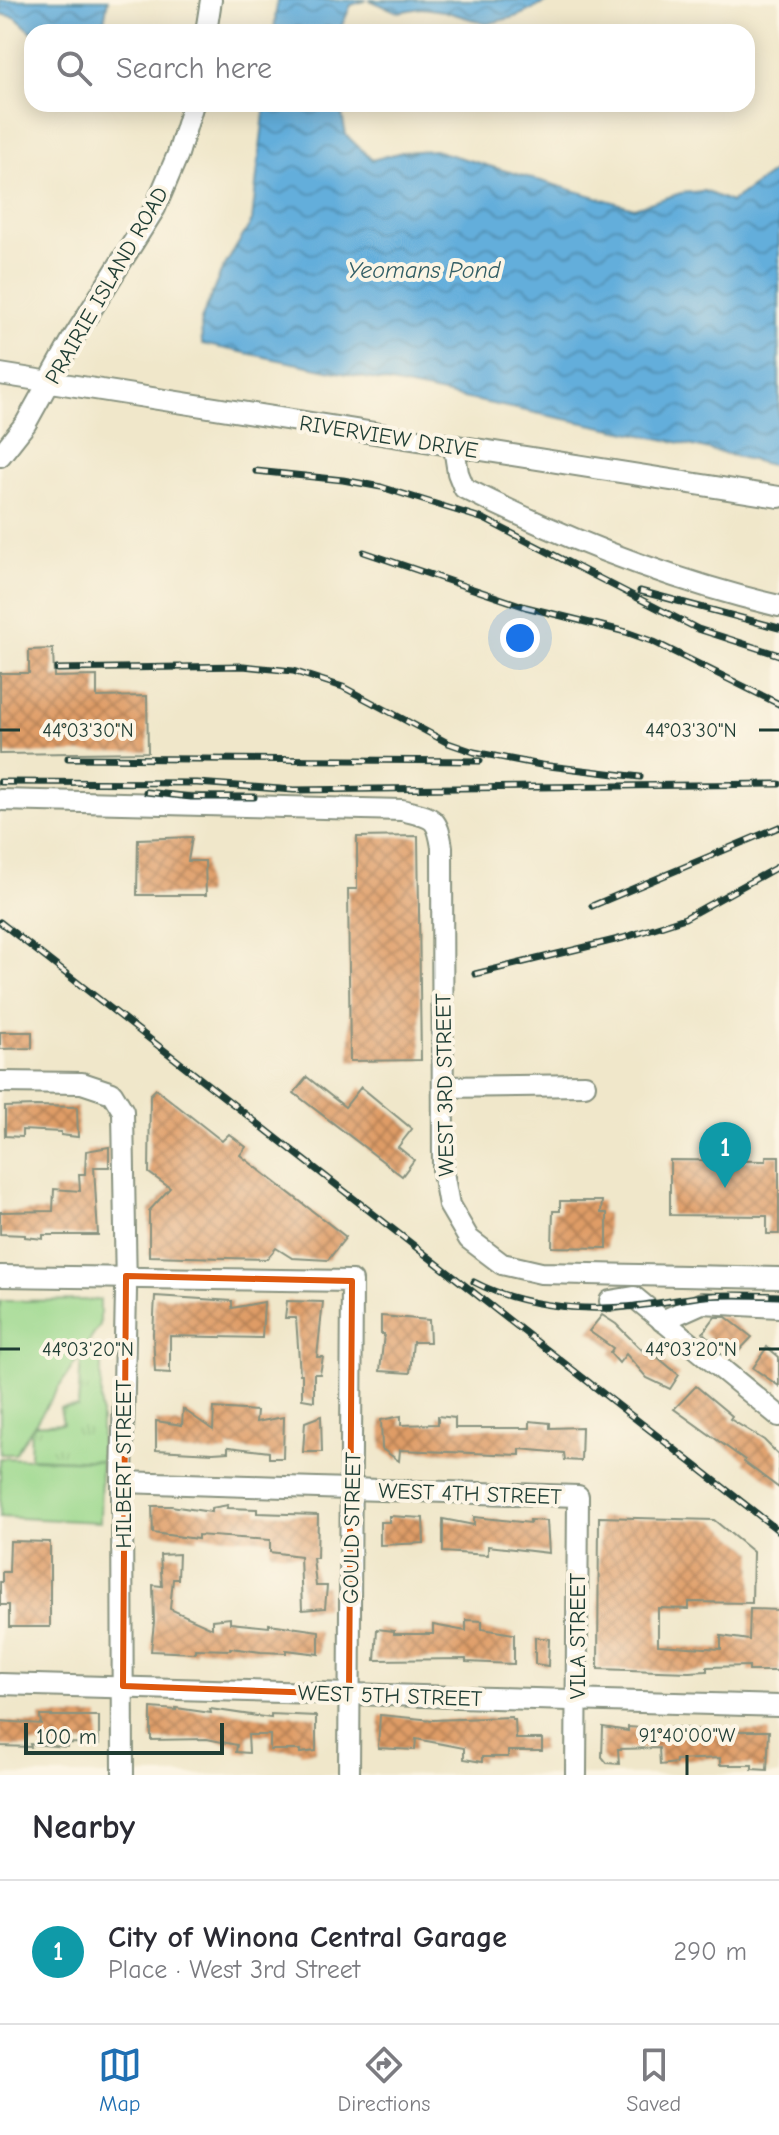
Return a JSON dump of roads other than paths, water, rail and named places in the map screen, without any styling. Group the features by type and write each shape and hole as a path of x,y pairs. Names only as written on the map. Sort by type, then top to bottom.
{"street":[{"path":"207,24 211,0"},
{"name":"PRAIRIE ISLAND ROAD","path":"2,450 51,382 72,340 155,208 178,154 191,112"},
{"name":"RIVERVIEW DRIVE","path":"0,374 779,497"},
{"path":"454,447 464,488 533,522 646,568 723,593 779,606"},
{"name":"WEST 3RD STREET","path":"0,800 402,810 433,818 438,825 442,847 443,1172 449,1205 469,1239 502,1264 541,1273 779,1278"},
{"name":"HILBERT STREET","path":"0,1082 82,1083 112,1093 123,1111 126,1276 122,1482 123,1775"},
{"path":"443,1087 585,1085"},
{"path":"0,1276 126,1276"},
{"name":"GOULD STREET","path":"126,1276 352,1281 349,1775"},
{"path":"610,1301 634,1297 779,1416"},
{"path":"662,1321 702,1303 779,1307"},
{"name":"WEST 4TH STREET","path":"122,1482 578,1496"},
{"name":"VILA STREET","path":"576,1775 578,1496"},
{"name":"WEST 5TH STREET","path":"0,1684 779,1706"}],"water":[{"path":"0,0 108,0 104,24 24,25 15,17 0,14"},
{"path":"277,0 367,0 351,5 343,24 275,24"},
{"path":"369,0 551,0 518,16 487,24 444,11 421,8 398,12"},
{"name":"Yeomans Pond","path":"264,112 342,112 346,135 372,160 402,152 434,150 634,208 681,193 704,191 731,202 779,168 779,467 681,443 202,344 201,320 221,272 252,221"}],"railway":[{"path":"256,471 381,487 484,519 698,629 779,655"},
{"path":"364,552 526,607 654,642 779,704"},
{"path":"640,591 779,628"},
{"path":"57,669 243,666 293,671 343,687 448,743 474,752 541,765 640,777"},
{"path":"68,758 480,761"},
{"path":"0,782 197,783 294,790 779,784"},
{"path":"146,792 191,797 254,797"},
{"path":"592,906 779,827"},
{"path":"475,974 623,938 685,918 779,866"},
{"path":"0,922 779,1531"},
{"path":"474,1282 528,1301 586,1308 635,1306 714,1295 779,1296"}],"place":[{"name":"City of Winona Central Garage","path":"725,1188"}]}
